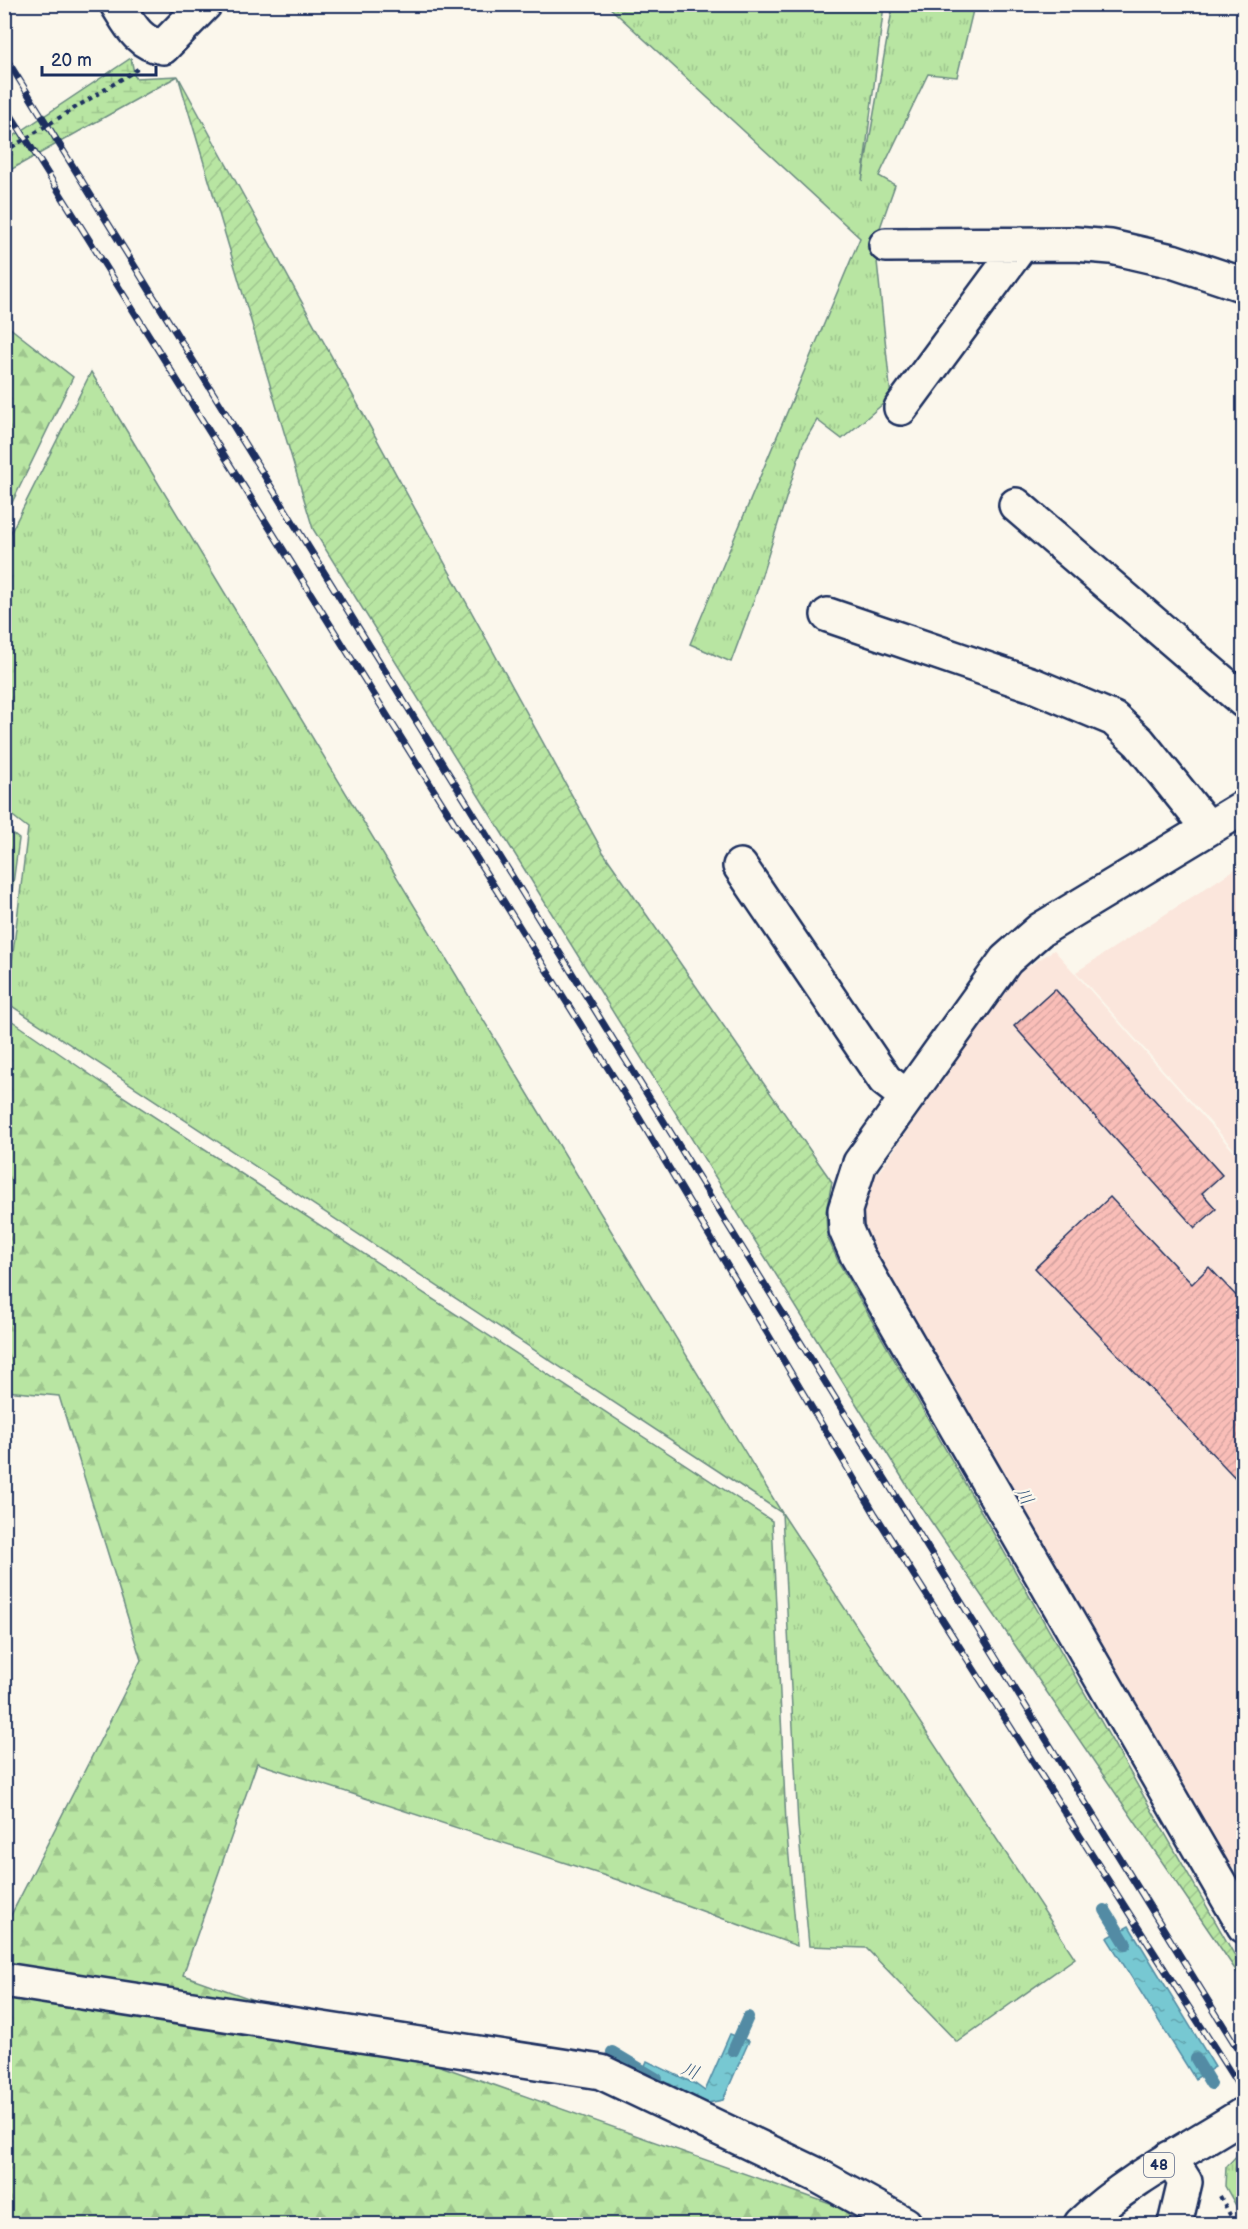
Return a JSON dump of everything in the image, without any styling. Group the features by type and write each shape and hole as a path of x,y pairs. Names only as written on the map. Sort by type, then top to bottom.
{"street":[{"path":"117,4 139,37 152,46 163,46 206,4"},
{"path":"886,244 1075,244 1112,247 1172,261 1244,285"},
{"path":"901,408 1022,244"},
{"path":"1016,505 1244,701"},
{"path":"828,615 1033,685 1114,719 1140,742 1208,828"},
{"path":"1244,807 1040,930 1006,960 860,1163 845,1210 846,1230 857,1255 1244,1926"},
{"path":"741,866 885,1080 907,1098"},
{"path":"4,1980 601,2072 815,2174 905,2224"},
{"name":"48","path":"1081,2224 1110,2200 1170,2158 1244,2114"},
{"path":"1170,2158 1185,2182 1175,2224"}],"path":[{"path":"4,152 141,67"}],"shaded area":[{"path":"1243,864 1243,1159 1076,972"},
{"path":"1054,950 1243,1162 1243,1862 1230,1870 867,1253 861,1227 864,1204 876,1176 1001,995 1020,972"}],"green space":[{"path":"607,5 884,5 862,181 893,5 978,5 974,6 957,77 928,74 879,176 895,185 875,242 891,397 842,439 817,420 803,444 755,597 731,662 690,644 860,238"},
{"path":"131,58 135,78 178,76 5,173 5,142"},
{"path":"178,76 603,852 832,1182 826,1211 827,1236 839,1263 1243,1970 1243,1981 911,1492 313,529"},
{"path":"5,324 73,377 5,517"},
{"path":"91,372 782,1513 7,1003 28,828 5,810 5,544"},
{"path":"5,828 19,839 5,943"},
{"path":"5,1016 101,1082 772,1521 786,1824 797,1946 618,1880 257,1763 183,1975 853,2212 844,2224 5,2224 4,1929 141,1660 59,1396 5,1391"},
{"path":"782,1513 1075,1958 957,2042 866,1948 809,1946 798,1825"},
{"path":"1243,2149 1243,2218 1225,2186 1226,2167"}],"water":[{"path":"1129,1926 1215,2067 1195,2079 1107,1938"},
{"name":"川","path":"730,2034 749,2041 723,2100 687,2107 638,2083 647,2061 705,2091"}],"building":[{"path":"1055,989 1222,1175 1202,1193 1216,1209 1195,1228 1014,1026"},
{"path":"1110,1197 1192,1284 1209,1267 1244,1304 1244,1487 1035,1268"}],"waterway":[{"path":"1105,1910 1126,1944"},
{"name":"川","path":"733,2051 748,2017"},
{"name":"川","path":"612,2052 657,2079"},
{"path":"1196,2059 1211,2084"}],"railway":[{"path":"4,55 1244,2059"},
{"path":"4,104 638,1116 875,1514 1244,2094"}]}
